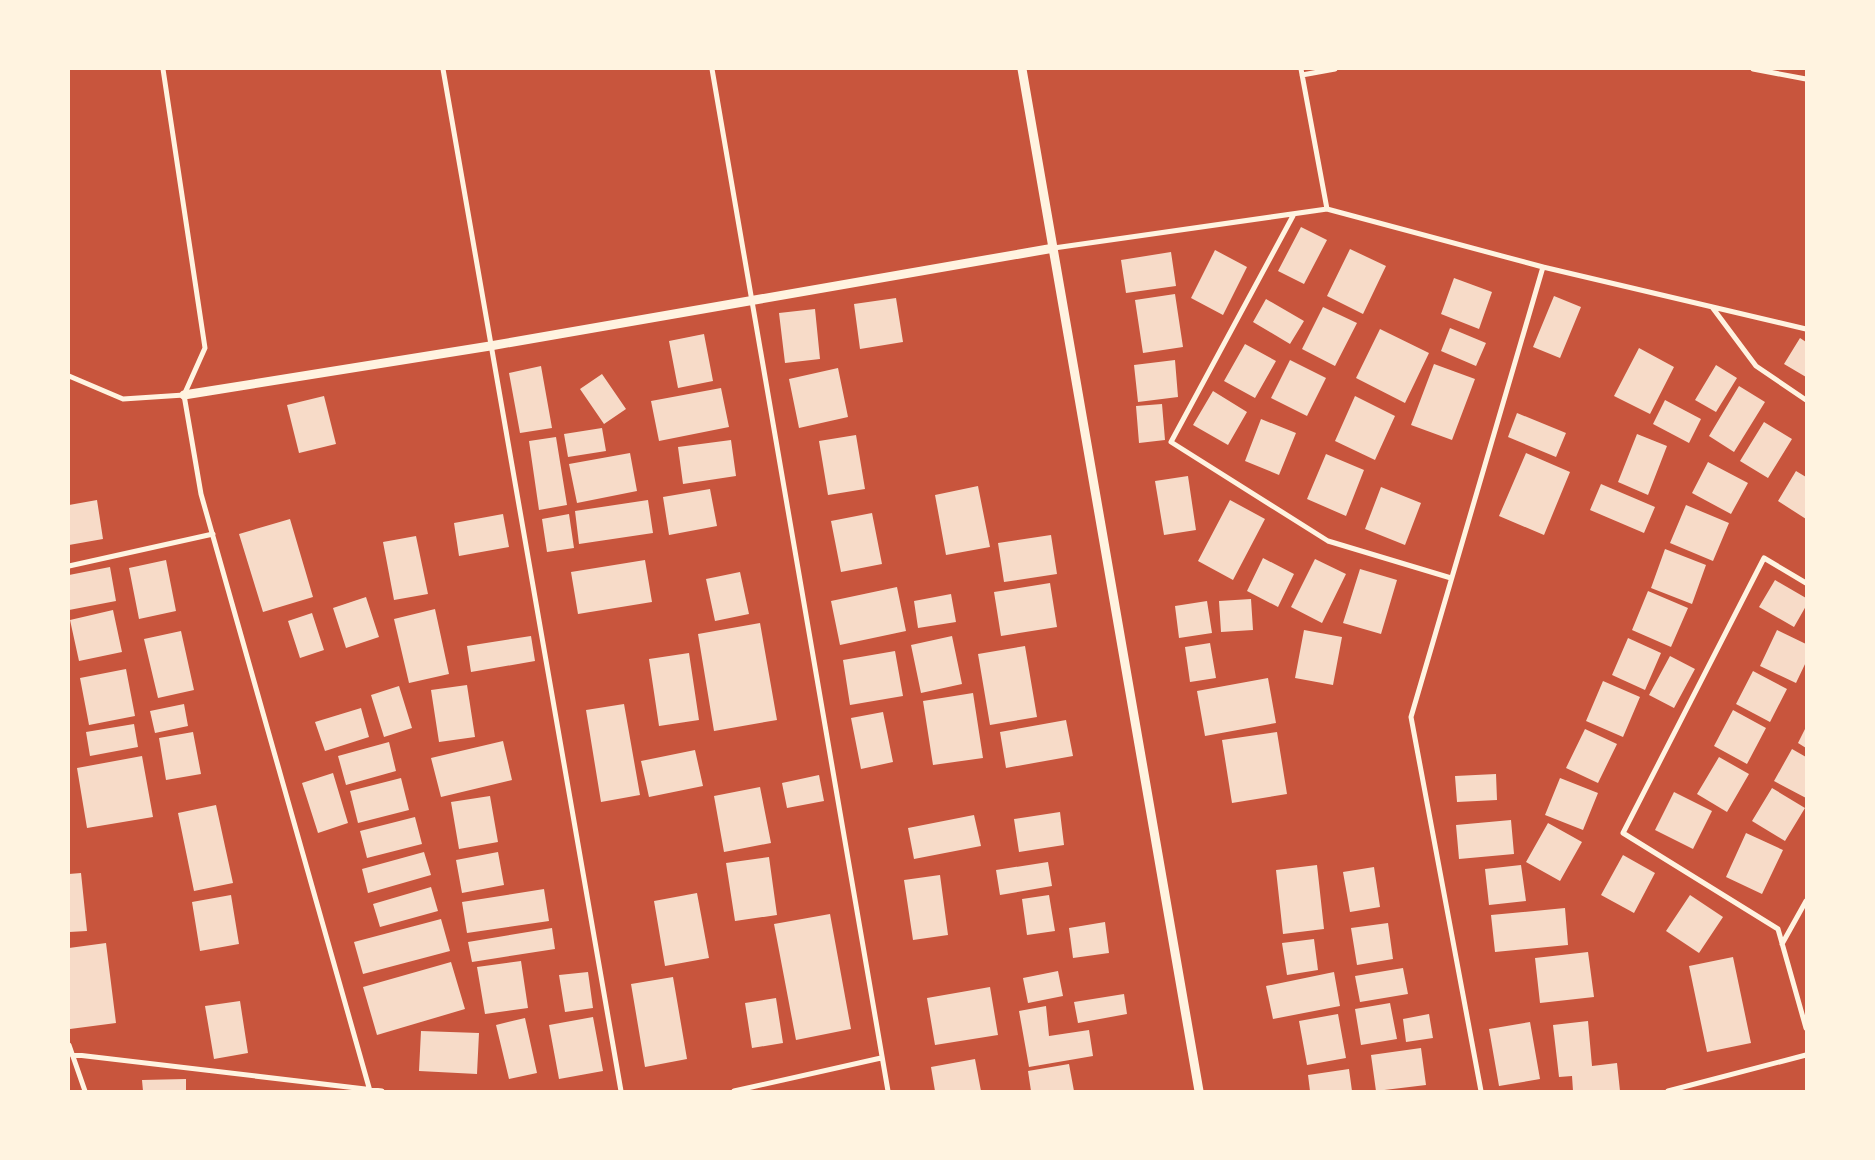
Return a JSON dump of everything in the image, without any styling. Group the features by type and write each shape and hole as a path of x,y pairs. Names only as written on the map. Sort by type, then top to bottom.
{"street":[{"path":"164,69 204,348 184,395 202,494 369,1091"},
{"path":"443,69 621,1091"},
{"path":"712,69 750,300 888,1091"},
{"path":"1022,69 1199,1091"},
{"path":"1327,209 1301,72 1335,69"},
{"path":"1753,69 1806,79"},
{"path":"69,376 124,399 184,395 490,346 1054,248 1327,209 1543,267 1806,329"},
{"path":"1294,214 1171,442 1328,542 1452,578"},
{"path":"1481,1091 1411,717 1543,267"},
{"path":"1711,306 1756,366 1806,400"},
{"path":"69,566 212,534"},
{"path":"1806,583 1764,558 1623,833 1778,929 1806,1028"},
{"path":"1782,944 1806,901"},
{"path":"69,1045 85,1091"},
{"path":"71,1054 369,1091 382,1091"},
{"path":"1668,1091 1806,1055"},
{"path":"734,1091 881,1058"}],"building":[{"path":"1301,227 1327,240 1304,284 1278,271"},
{"path":"1350,249 1386,266 1363,314 1327,296"},
{"path":"1215,250 1247,267 1223,315 1191,298"},
{"path":"1171,252 1176,286 1126,293 1121,260"},
{"path":"1454,278 1492,292 1479,329 1441,314"},
{"path":"1175,294 1183,347 1143,353 1135,300"},
{"path":"1554,296 1581,307 1560,358 1533,347"},
{"path":"896,298 903,342 860,349 854,304"},
{"path":"1266,299 1304,321 1290,344 1253,322"},
{"path":"1323,307 1357,323 1335,366 1302,349"},
{"path":"815,309 820,359 785,363 779,313"},
{"path":"1450,328 1486,343 1476,366 1441,351"},
{"path":"1380,329 1429,353 1405,403 1356,378"},
{"path":"704,334 713,381 678,388 669,341"},
{"path":"1800,338 1806,342 1806,377 1784,364"},
{"path":"1245,344 1276,361 1255,398 1224,381"},
{"path":"1639,348 1674,367 1650,414 1614,396"},
{"path":"1175,360 1178,397 1138,402 1134,365"},
{"path":"1290,360 1326,378 1307,416 1271,398"},
{"path":"1434,364 1475,379 1452,440 1411,425"},
{"path":"1716,365 1737,378 1716,412 1695,400"},
{"path":"541,366 552,428 520,433 509,373"},
{"path":"838,368 848,417 799,428 789,379"},
{"path":"602,374 626,409 604,424 580,389"},
{"path":"1739,386 1765,402 1734,452 1709,436"},
{"path":"721,388 729,427 659,441 651,401"},
{"path":"1213,391 1247,412 1228,445 1193,425"},
{"path":"324,396 336,444 299,453 287,405"},
{"path":"1355,396 1395,416 1375,460 1335,441"},
{"path":"1665,400 1701,419 1689,443 1653,424"},
{"path":"1162,404 1165,440 1139,443 1136,406"},
{"path":"1517,413 1566,433 1556,457 1508,437"},
{"path":"1261,419 1296,433 1279,475 1245,461"},
{"path":"1764,422 1792,439 1768,478 1740,461"},
{"path":"602,428 606,451 568,457 564,434"},
{"path":"1637,434 1667,446 1648,495 1618,482"},
{"path":"856,435 865,489 828,495 819,441"},
{"path":"556,437 567,505 539,510 529,441"},
{"path":"731,440 736,476 683,484 678,447"},
{"path":"630,453 637,491 577,503 569,464"},
{"path":"1526,453 1570,472 1544,535 1499,516"},
{"path":"1326,454 1364,470 1346,516 1307,499"},
{"path":"1708,462 1748,483 1731,514 1692,493"},
{"path":"1796,471 1806,477 1806,519 1778,501"},
{"path":"1188,476 1196,530 1164,535 1155,481"},
{"path":"1601,484 1655,507 1644,533 1590,510"},
{"path":"978,486 990,547 946,555 935,495"},
{"path":"1381,487 1421,503 1405,545 1365,529"},
{"path":"710,489 717,526 669,535 663,497"},
{"path":"97,500 103,539 69,545 69,505"},
{"path":"648,500 653,533 579,544 575,511"},
{"path":"1230,500 1265,519 1233,580 1198,561"},
{"path":"1686,505 1729,523 1713,561 1670,543"},
{"path":"872,513 882,564 841,572 831,521"},
{"path":"503,514 509,547 459,556 454,523"},
{"path":"569,514 574,548 547,552 542,519"},
{"path":"290,519 313,597 263,612 239,534"},
{"path":"1051,535 1057,574 1004,582 998,543"},
{"path":"416,536 428,594 394,600 383,542"},
{"path":"1665,549 1706,565 1692,604 1651,588"},
{"path":"1263,558 1294,574 1278,607 1247,591"},
{"path":"1315,559 1346,574 1322,623 1291,607"},
{"path":"166,560 176,611 139,619 129,568"},
{"path":"645,560 652,602 578,614 571,572"},
{"path":"110,567 116,601 69,610 69,575"},
{"path":"1360,569 1397,580 1381,634 1343,623"},
{"path":"740,572 749,614 715,621 706,579"},
{"path":"1775,580 1806,598 1806,606 1794,627 1759,607"},
{"path":"1050,583 1057,627 1001,636 994,592"},
{"path":"897,587 906,631 840,645 831,601"},
{"path":"1648,591 1688,608 1671,647 1632,630"},
{"path":"951,594 956,622 918,628 914,601"},
{"path":"366,597 379,637 346,648 333,608"},
{"path":"1251,599 1253,630 1221,632 1219,601"},
{"path":"1207,601 1212,633 1179,638 1175,606"},
{"path":"435,609 449,674 409,683 394,619"},
{"path":"113,610 122,652 79,661 70,620"},
{"path":"312,613 324,650 300,658 288,621"},
{"path":"760,623 777,720 714,731 698,634"},
{"path":"1304,630 1342,637 1333,685 1295,678"},
{"path":"1777,630 1806,644 1806,662 1796,683 1760,666"},
{"path":"181,631 194,690 158,698 144,639"},
{"path":"531,636 535,661 471,672 467,646"},
{"path":"952,636 962,684 921,693 911,645"},
{"path":"1628,638 1661,653 1645,690 1612,675"},
{"path":"1210,643 1216,678 1190,682 1185,647"},
{"path":"1025,646 1037,717 990,725 978,654"},
{"path":"895,651 903,696 850,705 843,660"},
{"path":"689,653 699,720 659,726 649,659"},
{"path":"1670,656 1695,669 1674,708 1649,695"},
{"path":"126,669 135,716 89,725 80,678"},
{"path":"1753,671 1787,689 1770,722 1736,704"},
{"path":"1268,678 1276,723 1205,736 1197,691"},
{"path":"1603,681 1640,697 1623,737 1586,721"},
{"path":"467,685 475,737 439,742 431,690"},
{"path":"399,686 412,728 384,737 371,695"},
{"path":"973,693 983,758 933,765 923,701"},
{"path":"184,704 188,726 155,733 150,711"},
{"path":"624,704 640,795 601,802 586,710"},
{"path":"361,708 369,737 325,751 315,722"},
{"path":"1733,710 1766,728 1747,764 1714,746"},
{"path":"883,712 893,762 861,769 851,718"},
{"path":"1066,720 1073,756 1006,768 1000,732"},
{"path":"134,724 138,747 90,756 86,732"},
{"path":"1806,727 1806,748 1798,743"},
{"path":"1585,729 1617,744 1598,783 1566,768"},
{"path":"193,732 201,774 166,780 159,738"},
{"path":"1277,732 1287,794 1232,803 1222,740"},
{"path":"503,741 512,780 441,797 431,758"},
{"path":"389,742 396,771 346,785 338,756"},
{"path":"1792,749 1806,757 1806,798 1774,781"},
{"path":"695,750 703,786 649,797 641,761"},
{"path":"142,756 153,817 87,828 77,768"},
{"path":"1719,757 1749,774 1727,812 1697,794"},
{"path":"333,773 348,823 318,833 302,783"},
{"path":"1496,774 1497,800 1457,802 1455,776"},
{"path":"819,775 824,801 787,808 782,783"},
{"path":"401,778 409,810 358,823 350,791"},
{"path":"1560,778 1598,793 1583,830 1545,815"},
{"path":"760,787 771,843 724,852 714,796"},
{"path":"1772,788 1805,808 1785,841 1752,821"},
{"path":"1674,792 1712,811 1693,849 1655,830"},
{"path":"490,796 498,842 459,849 451,802"},
{"path":"216,805 233,883 194,891 178,813"},
{"path":"1060,812 1064,845 1019,852 1014,819"},
{"path":"974,815 981,846 914,859 908,828"},
{"path":"415,817 422,844 367,858 360,831"},
{"path":"1511,820 1514,854 1459,859 1456,825"},
{"path":"1548,823 1582,842 1560,881 1526,862"},
{"path":"1746,833 1783,850 1762,894 1726,877"},
{"path":"424,852 431,875 368,893 362,869"},
{"path":"498,852 504,885 462,893 456,860"},
{"path":"1623,855 1655,873 1634,913 1601,895"},
{"path":"769,857 777,915 735,921 726,863"},
{"path":"1048,862 1052,886 1000,895 996,870"},
{"path":"1317,865 1324,929 1283,934 1276,870"},
{"path":"1521,865 1526,901 1489,905 1485,869"},
{"path":"1374,867 1380,907 1350,912 1343,872"},
{"path":"81,873 87,931 69,932 69,874"},
{"path":"940,875 948,935 913,940 904,880"},
{"path":"431,887 438,911 380,927 373,904"},
{"path":"544,889 549,921 467,933 462,902"},
{"path":"697,893 709,958 665,966 654,901"},
{"path":"231,895 239,944 200,951 192,902"},
{"path":"1049,895 1055,931 1027,935 1022,899"},
{"path":"1690,895 1723,917 1699,953 1666,931"},
{"path":"1565,908 1568,945 1495,952 1491,915"},
{"path":"830,914 851,1029 796,1040 774,924"},
{"path":"441,919 450,951 363,974 354,942"},
{"path":"1105,922 1109,953 1073,958 1069,928"},
{"path":"1388,923 1393,959 1357,965 1351,928"},
{"path":"552,928 555,949 472,962 468,942"},
{"path":"1314,939 1318,970 1287,975 1282,943"},
{"path":"106,943 116,1023 70,1029 69,948"},
{"path":"1588,952 1594,997 1540,1003 1535,958"},
{"path":"1733,957 1751,1043 1707,1052 1689,966"},
{"path":"521,961 528,1008 485,1014 477,967"},
{"path":"451,962 465,1009 377,1035 363,987"},
{"path":"1403,968 1408,994 1360,1002 1355,976"},
{"path":"1058,971 1063,996 1028,1003 1023,978"},
{"path":"588,972 593,1008 565,1012 559,975"},
{"path":"1334,972 1340,1006 1273,1019 1266,986"},
{"path":"673,977 687,1059 645,1067 631,984"},
{"path":"990,987 998,1035 935,1045 927,998"},
{"path":"1124,994 1127,1014 1078,1023 1074,1002"},
{"path":"776,998 783,1043 752,1048 745,1003"},
{"path":"240,1001 248,1053 214,1059 205,1006"},
{"path":"1390,1003 1397,1039 1361,1045 1355,1009"},
{"path":"1046,1006 1049,1036 1089,1030 1093,1056 1029,1067 1019,1011"},
{"path":"1338,1014 1346,1058 1307,1065 1299,1021"},
{"path":"1429,1014 1433,1038 1406,1042 1403,1019"},
{"path":"593,1017 603,1071 559,1079 549,1025"},
{"path":"525,1018 537,1073 509,1079 496,1025"},
{"path":"1588,1021 1592,1066 1617,1063 1620,1091 1573,1091 1572,1076 1559,1077 1553,1025"},
{"path":"1530,1022 1540,1079 1499,1086 1489,1029"},
{"path":"421,1031 479,1033 477,1074 419,1071"},
{"path":"1421,1048 1426,1085 1376,1091 1371,1055"},
{"path":"975,1059 981,1091 935,1091 931,1067"},
{"path":"1069,1064 1074,1091 1031,1091 1028,1071"},
{"path":"1349,1069 1352,1091 1310,1091 1308,1075"},
{"path":"186,1079 186,1091 143,1091 142,1080"}]}
